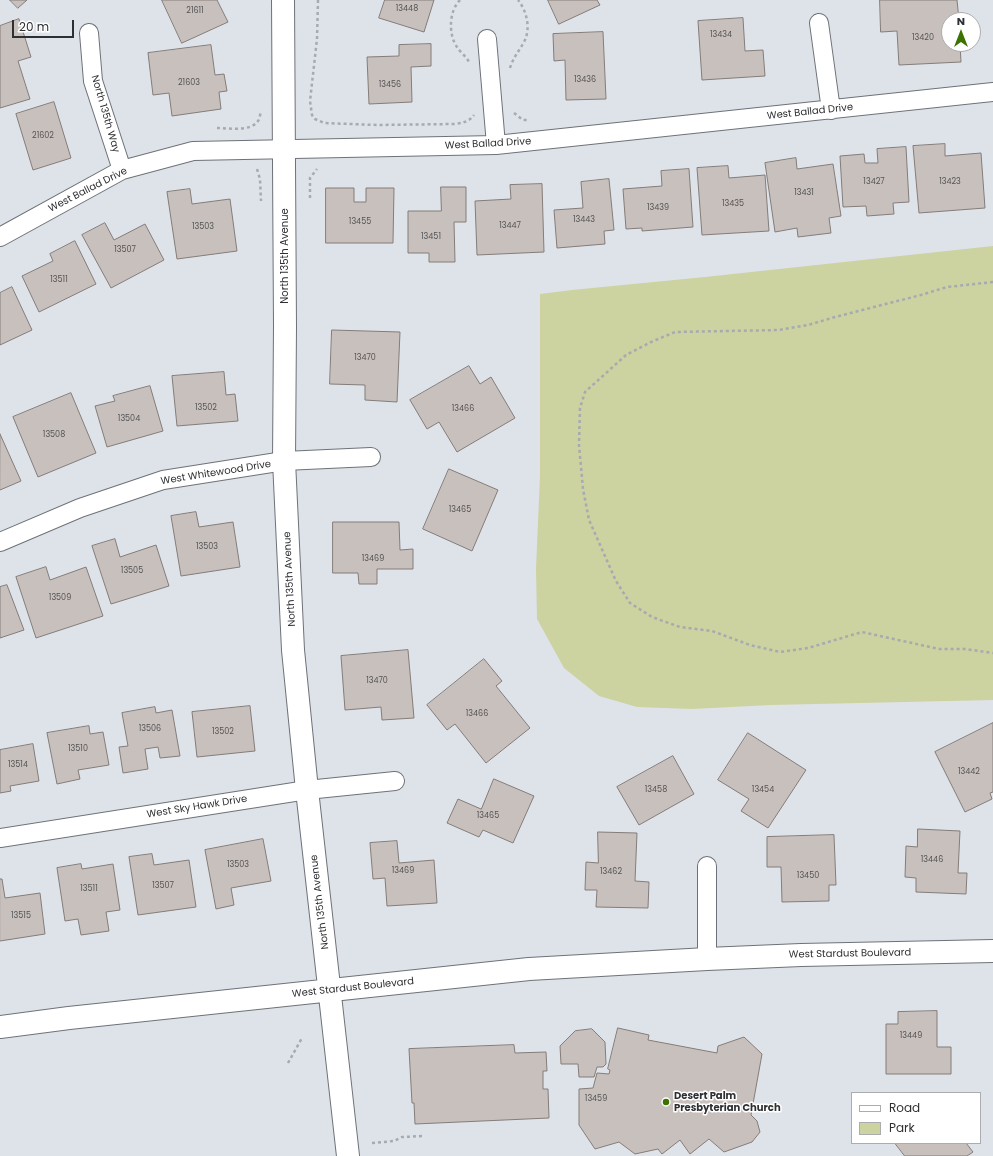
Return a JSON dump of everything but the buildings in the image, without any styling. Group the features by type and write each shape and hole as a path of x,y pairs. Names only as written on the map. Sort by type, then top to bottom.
{"street":[{"name":"North 135th Avenue","path":"283,0 285,326 284,461 293,650 307,790 348,1156"},
{"path":"819,23 831,110"},
{"name":"North 135th Way","path":"89,32 93,81 122,170"},
{"path":"487,39 496,145"},
{"name":"West Ballad Drive","path":"0,237 122,170 193,150 496,145 993,92"},
{"name":"West Whitewood Drive","path":"0,542 80,508 163,480 284,461 371,457"},
{"name":"West Sky Hawk Drive","path":"0,838 307,790 395,781"},
{"path":"707,959 708,866"},
{"name":"West Stardust Boulevard","path":"0,1027 529,969 801,955 993,951"}],"path":[{"path":"318,0 316,45 310,101 312,115 315,119 324,123 454,124 464,123 475,113"},
{"path":"460,0 456,4 452,17 452,37 456,46 470,65"},
{"path":"509,70 512,60 525,41 527,31 527,20 524,8 518,0"},
{"path":"217,128 247,128 254,125 258,122 261,107"},
{"path":"511,110 515,116 524,120 532,120"},
{"path":"310,198 310,178 317,168 321,167"},
{"path":"993,282 947,287 808,325 779,330 675,332 626,355 585,392 580,408 579,445 589,520 616,581 630,603 652,617 680,626 712,631 750,645 780,652 808,648 862,632 939,649 965,649 993,653"},
{"path":"288,1063 302,1038"},
{"path":"372,1143 394,1141 402,1137 424,1136"}],"green space":[{"path":"993,246 993,700 771,705 692,709 637,707 599,696 564,668 537,619 536,569 540,476 540,294"}],"place":[{"name":"Desert Palm Presbyterian Church","path":"666,1102"}]}
